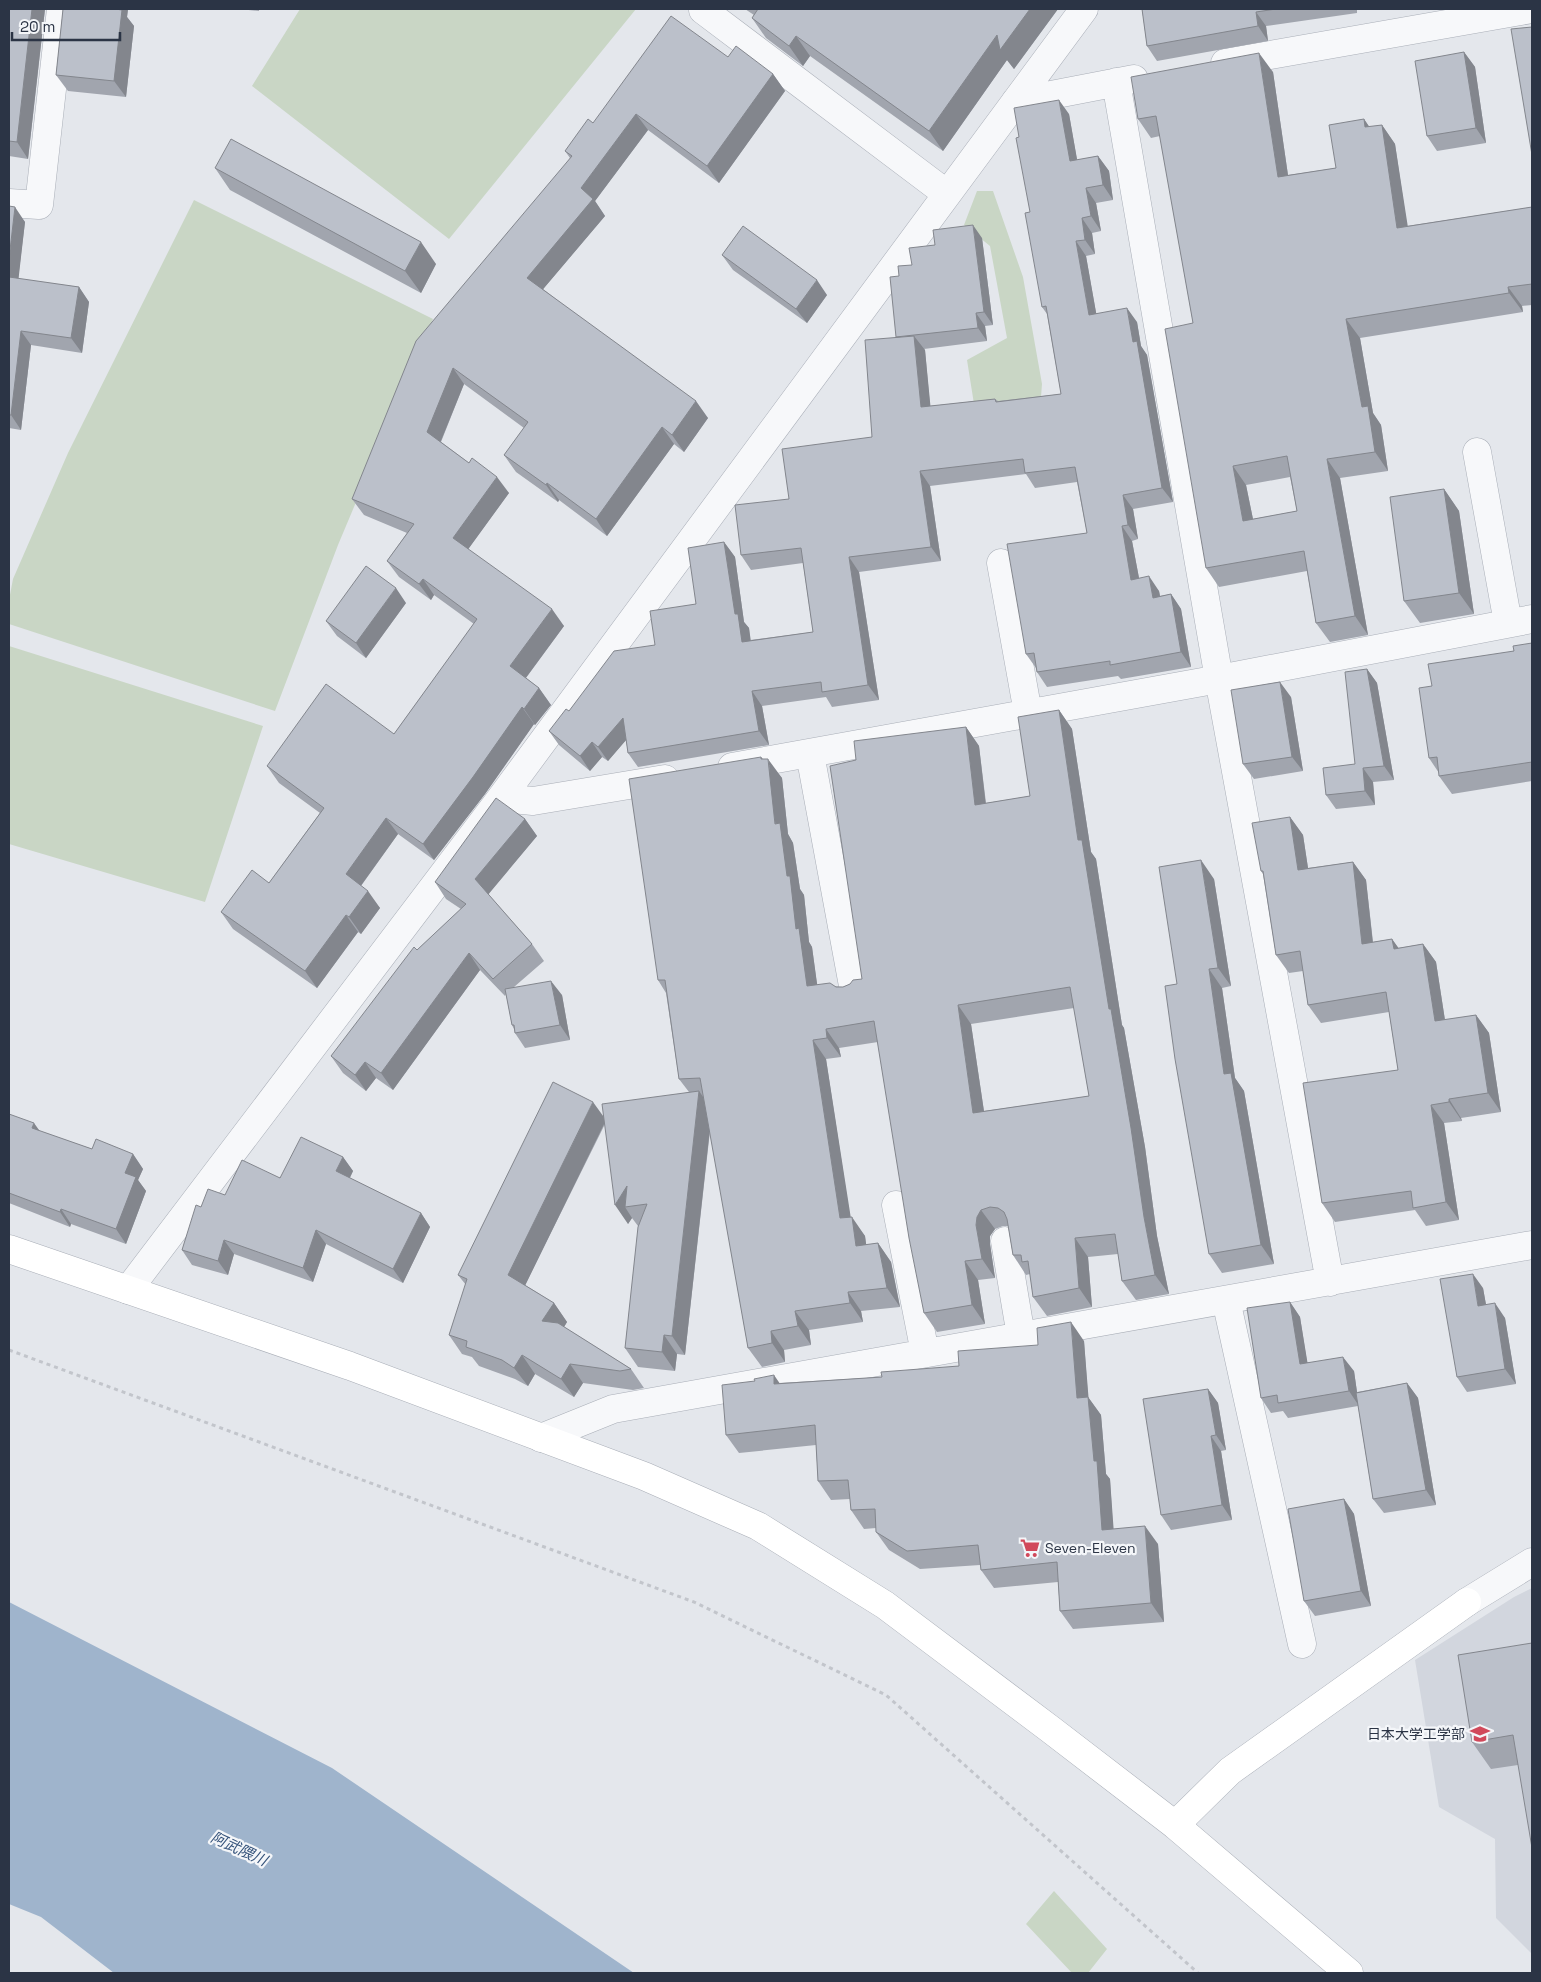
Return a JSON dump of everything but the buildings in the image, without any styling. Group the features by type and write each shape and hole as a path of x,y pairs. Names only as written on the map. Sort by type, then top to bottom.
{"street":[{"path":"9,203 39,205 61,9"},
{"path":"128,1290 501,798 1084,9"},
{"path":"1203,67 1532,9"},
{"path":"704,10 947,194"},
{"path":"1015,102 1155,76"},
{"path":"1116,82 1219,679 1330,1282"},
{"path":"501,798 533,801 695,774 1219,679 1520,621 1477,452"},
{"path":"1001,563 1028,713"},
{"path":"810,754 854,991"},
{"path":"896,1205 925,1353"},
{"path":"1005,1241 1021,1336"},
{"path":"542,1438 613,1409 1532,1245"},
{"path":"9,1249 350,1366 644,1476 758,1526 885,1605 1175,1825 1349,1973"},
{"path":"1226,1300 1302,1644"},
{"path":"1175,1825 1230,1771 1467,1602 1532,1562"}],"path":[{"path":"9,1350 694,1602 886,1695 1198,1973"}],"shaded area":[{"name":"日本大学工学部","path":"1532,1588 1532,1954 1496,1918 1495,1839 1439,1807 1415,1660 1514,1597"}],"green space":[{"path":"300,9 636,9 449,239 252,86"},
{"path":"977,191 993,191 1023,277 1042,384 1041,397 974,404 967,360 1007,338 990,246 964,225"},
{"path":"194,200 433,319 338,545 275,711 9,624 9,600 13,579 68,453"},
{"path":"9,646 263,726 205,902 9,844"},
{"path":"1054,1891 1107,1949 1088,1973 1072,1973 1026,1924"}],"water":[{"name":"阿武隈川","path":"9,1602 332,1768 634,1973 114,1973 41,1917 9,1904"}],"place":[{"name":"Seven-Eleven","path":"1030,1548"},
{"name":"日本大学工学部","path":"1480,1734"}]}
